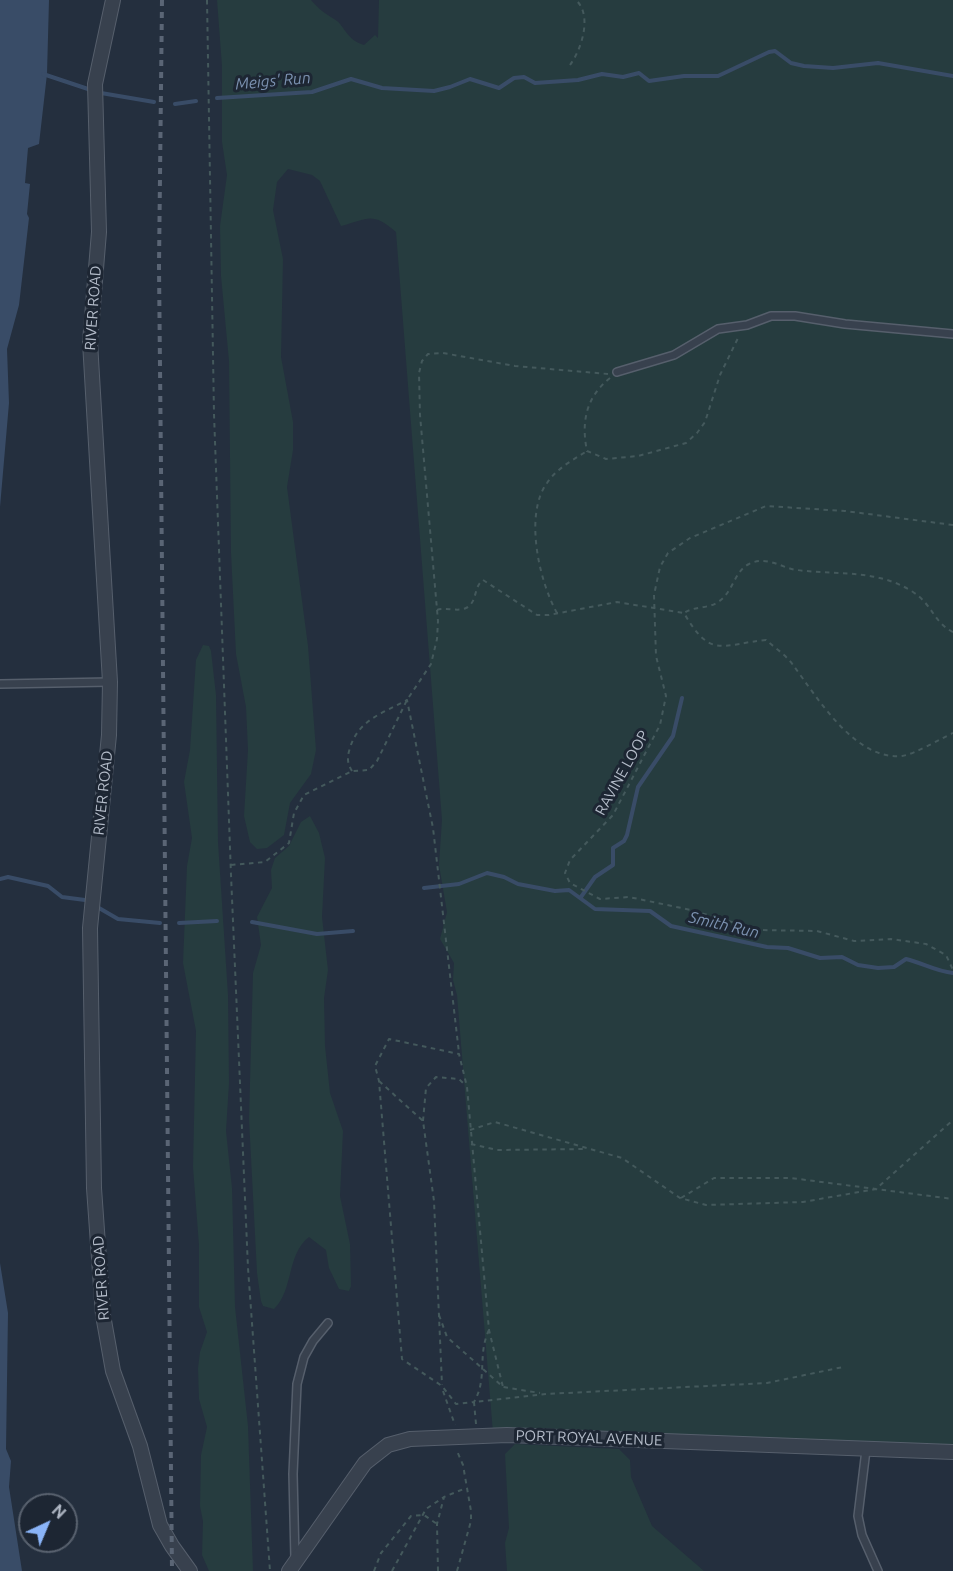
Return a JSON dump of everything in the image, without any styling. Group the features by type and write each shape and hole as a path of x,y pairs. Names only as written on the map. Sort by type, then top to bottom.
{"street":[{"name":"RIVER ROAD","path":"114,0 95,84 99,232 90,342 110,682 109,735 90,928 94,1188 103,1315 113,1371 140,1446 160,1525 190,1571"},
{"name":"PORT ROYAL AVENUE","path":"292,1566 357,1472 376,1452 393,1443 410,1439 453,1436 637,1439 953,1452"}],"lane":[{"path":"617,372 674,356 718,329 747,326 771,316 795,316 845,324 953,334"},
{"path":"0,684 110,682"},
{"path":"292,1566 297,1384 304,1357 313,1341 328,1323"},
{"path":"866,1450 858,1516 862,1534 878,1571"}],"path":[{"path":"207,0 214,414 231,865 247,1247 270,1571"},
{"path":"570,65 577,55 585,24 576,0"},
{"path":"587,451 606,459 638,456 669,449 686,442 705,422 729,353 747,326"},
{"path":"231,865 261,863 272,858 289,843 294,813 299,800 311,791 352,771 369,770 377,761 407,700 426,673 434,656 438,632 420,415 419,373 422,361 428,354 443,353 515,366 584,373 617,372"},
{"path":"587,451 583,430 587,407 604,382 617,372"},
{"path":"557,613 549,599 537,547 537,499 547,482 562,467 587,451"},
{"name":"RAVINE LOOP","path":"953,525 790,506 759,508 690,538 668,553 660,567 654,609 658,671 666,696 665,709 645,756 613,815 565,869 567,879 591,895 605,899 623,896 681,908 759,930 817,931 854,941 891,939 926,944 946,955 953,968"},
{"path":"437,610 466,608 472,603 477,585 483,580 532,613 543,616 617,602 684,613 719,602 731,589 740,571 749,564 775,562 795,570 847,571 897,582 930,606 940,626 953,632"},
{"path":"684,613 693,630 713,647 726,648 739,643 766,640 792,663 811,693 832,716 876,754 904,756 953,733"},
{"path":"352,771 348,763 348,754 358,730 376,715 407,700"},
{"path":"407,700 433,828 459,1054 467,1087 489,1330 503,1387"},
{"path":"459,1054 389,1039 375,1066 379,1081 402,1359 442,1386 456,1404 546,1394 767,1383 843,1367"},
{"path":"457,1571 471,1521 461,1458 453,1436 442,1386 434,1201 423,1121 426,1088 436,1077 459,1079 467,1087"},
{"path":"379,1081 423,1121"},
{"path":"470,1130 495,1122 622,1158 680,1198 706,1205 803,1202 876,1189 953,1120"},
{"path":"471,1144 497,1150 591,1149"},
{"path":"680,1198 714,1178 791,1178 953,1198"},
{"path":"438,1312 447,1337 503,1387 546,1394"},
{"path":"477,1436 474,1402 481,1390 483,1370 481,1346 489,1330"},
{"path":"392,1571 430,1506 466,1488"},
{"path":"438,1571 437,1524 444,1497"},
{"path":"375,1571 381,1553 411,1516 424,1515 437,1524"}],"green space":[{"path":"217,0 311,0 338,22 349,36 364,45 375,35 378,38 379,0 953,0 953,1447 493,1433 457,995 453,980 454,963 440,939 447,912 439,865 442,820 396,232 381,221 370,218 341,226 320,181 312,175 288,169 277,182 273,210 283,259 281,357 293,422 293,450 287,487 308,646 316,750 311,774 290,803 284,835 267,848 257,849 250,842 244,816 248,750 246,707 236,654 231,553 229,361 221,276 220,226 227,175 222,142 222,66"},
{"path":"203,645 209,646 211,651 216,695 218,842 228,995 229,1083 226,1131 232,1188 235,1307 248,1426 253,1571 209,1571 202,1555 201,1455 207,1427 199,1399 198,1368 200,1352 207,1332 199,1307 199,1245 193,1167 196,1031 183,963 187,866 192,838 184,782 190,750 196,660"},
{"path":"310,816 319,833 325,858 322,917 328,970 324,998 325,1046 330,1093 343,1131 340,1196 350,1244 351,1286 349,1291 339,1289 329,1268 326,1250 309,1237 297,1253 285,1292 274,1309 263,1306 257,1273 249,1119 253,973 261,945 257,917 272,888 271,870 275,858 289,846 301,822"},
{"path":"515,1444 619,1449 630,1460 631,1477 652,1526 704,1571 507,1571 505,1543 509,1528 505,1454"}],"water":[{"path":"0,0 49,0 47,74 39,144 28,148 25,183 30,184 27,214 29,218 19,305 7,349 9,403 0,507"},
{"path":"0,1263 8,1313 6,1449 11,1461 9,1487 22,1571 0,1571"}],"waterway":[{"name":"Meigs' Run","path":"217,98 312,92 351,79 382,88 434,91 470,79 499,88 514,78 524,77 535,83 578,80 602,74 623,77 639,73 649,81 684,76 718,76 775,51 791,63 804,66 833,68 878,63 953,76"},
{"name":"Meigs' Run","path":"43,74 88,89"},
{"name":"Meigs' Run","path":"101,93 154,102"},
{"name":"Meigs' Run","path":"175,104 196,101"},
{"path":"581,897 595,877 613,865 613,848 624,841 627,835 638,787 673,736 682,698"},
{"name":"Smith Run","path":"424,888 459,884 487,873 504,877 518,884 555,891 569,890 595,909 650,911 671,926 767,947 788,948 820,958 842,957 858,965 878,968 894,967 906,959 953,973"},
{"name":"Smith Run","path":"0,879 8,877 48,886 62,897 85,900"},
{"name":"Smith Run","path":"99,908 118,919 160,923"},
{"name":"Smith Run","path":"179,923 217,921"},
{"name":"Smith Run","path":"252,922 317,934 353,931"}],"railway":[{"path":"162,0 159,266 172,1571"}]}
